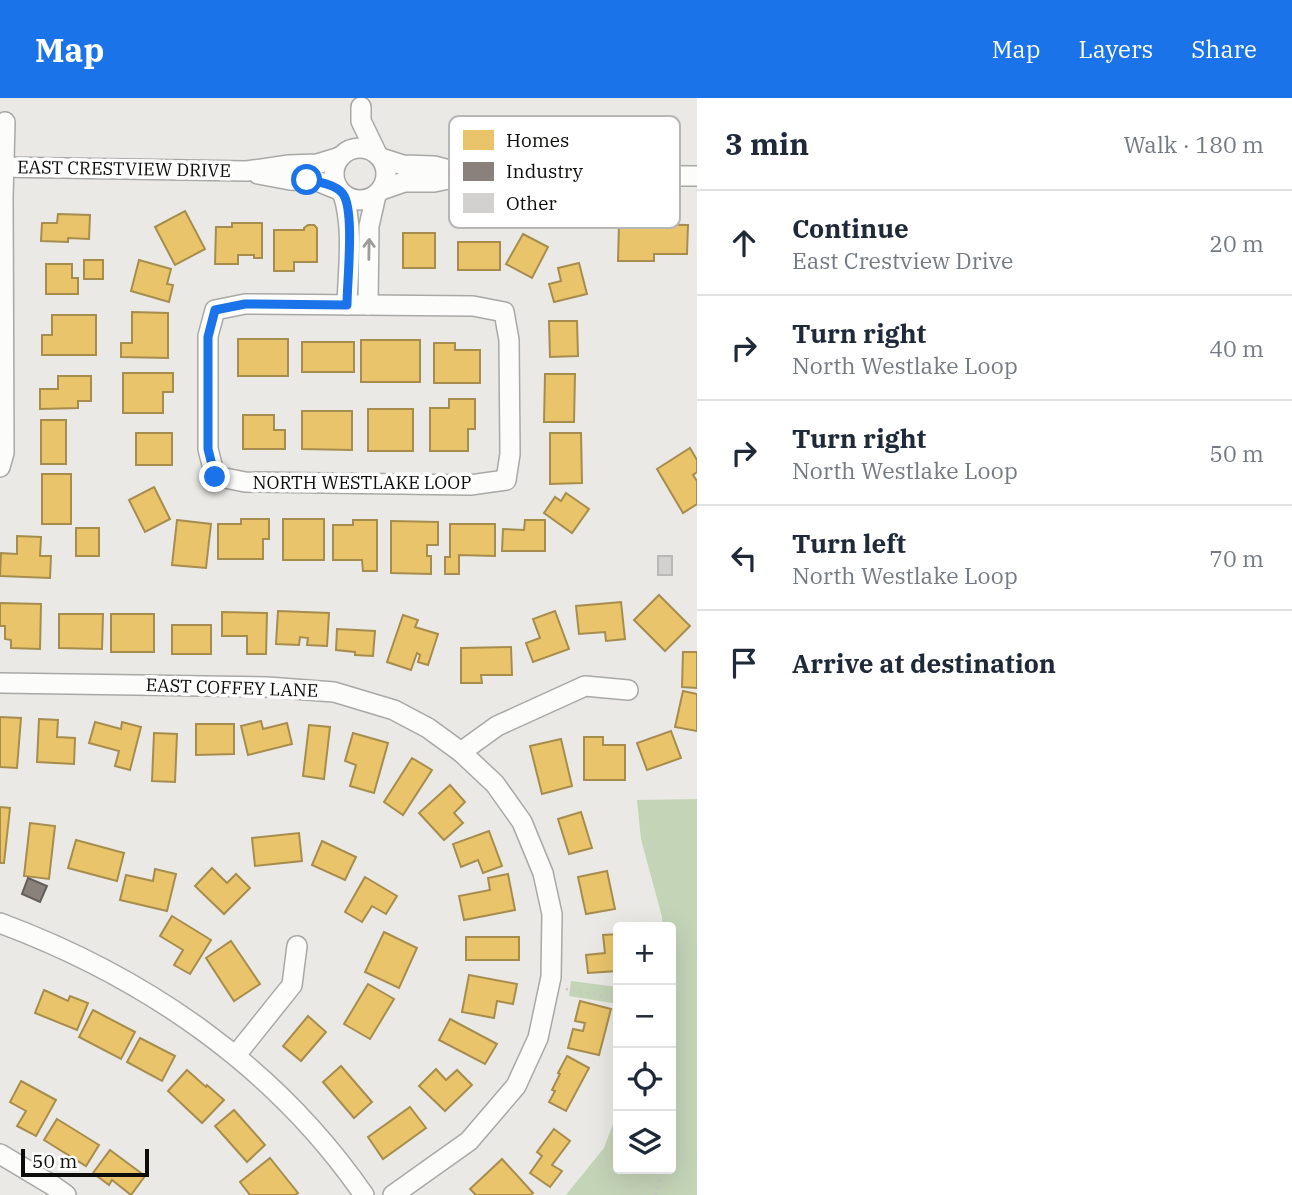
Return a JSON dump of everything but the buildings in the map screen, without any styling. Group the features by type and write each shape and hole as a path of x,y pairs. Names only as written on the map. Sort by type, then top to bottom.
{"street":[{"path":"341,192 360,200 371,198 384,186 384,163 361,114 334,168 334,180 341,192 349,218 347,305"},
{"path":"0,467 4,453 2,167 5,122"},
{"path":"342,155 354,148 366,148 404,165 434,166 449,170"},
{"name":"EAST CRESTVIEW DRIVE","path":"2,167 247,171 317,164 342,155"},
{"name":"EAST CRESTVIEW DRIVE","path":"247,171 290,180 317,181 341,192"},
{"path":"379,192 404,182 449,179"},
{"path":"368,305 369,226 379,192"},
{"name":"NORTH WESTLAKE LOOP","path":"245,304 368,305 472,306 504,312 509,340 510,454 506,480 470,485 245,482 215,477 208,449 208,337 215,310 245,304"},
{"name":"EAST COFFEY LANE","path":"0,683 267,687 334,692 394,710 428,728 461,752 495,784 522,822 543,873 552,914 551,977 538,1038 516,1086 469,1141 393,1195"},
{"path":"461,752 498,726 585,687 628,690"},
{"path":"0,923 42,938 114,974 193,1023 236,1055 316,1133 365,1195"},
{"path":"236,1055 292,985 297,946"},
{"path":"0,1154 66,1195"}],"path":[{"path":"566,989 613,998"},
{"path":"674,1048 674,1111"},
{"path":"655,1195 663,1174"}],"green space":[{"path":"697,799 697,1195 566,1195 604,1148 613,1124 613,1174 676,1174 676,922 662,922 641,839 637,800"},
{"path":"571,981 613,986 613,1003 569,996"}],"route":[{"path":"215,477 208,449 208,337 215,310 245,304 347,305 349,226 344,194 325,184 307,180"}]}
